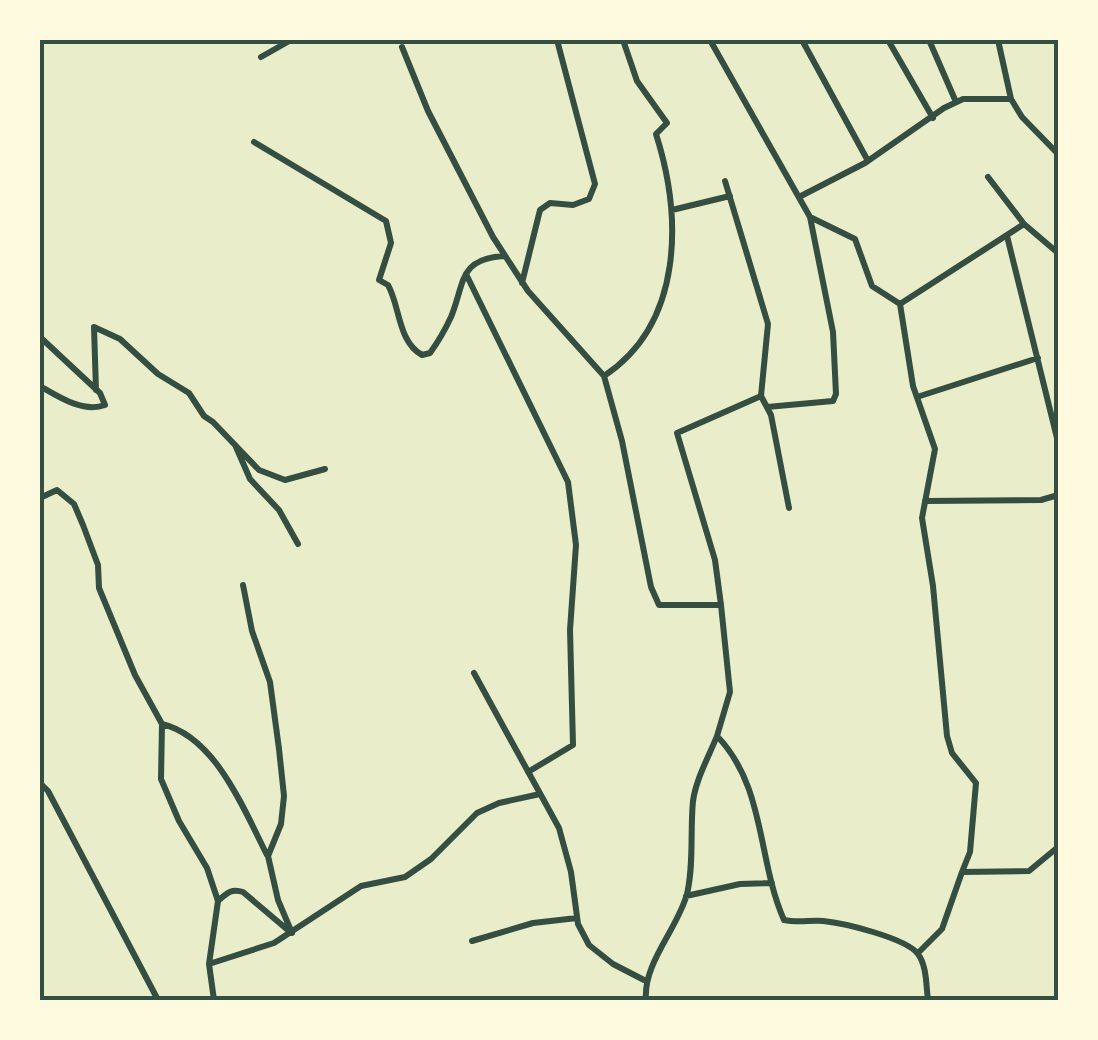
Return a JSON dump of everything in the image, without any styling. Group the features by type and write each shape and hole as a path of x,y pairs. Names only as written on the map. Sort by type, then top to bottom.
{"street":[{"path":"262,58 291,40"},
{"path":"522,283 540,210 550,203 573,205 589,198 595,184 557,40"},
{"path":"604,376 626,362 660,313 669,272 672,210 656,134 667,124 636,82 623,40"},
{"path":"710,40 810,217 832,332 836,394 833,401 768,407"},
{"path":"802,40 868,161"},
{"path":"888,40 933,118"},
{"path":"930,40 956,102"},
{"path":"998,40 1011,99 1018,112 1058,154"},
{"path":"402,47 428,111 522,283 604,376 659,605 721,605"},
{"path":"799,198 868,161 956,102 1011,99"},
{"path":"254,142 386,221 392,244 379,280 394,295 405,334 414,351 422,355 430,353 452,315 459,285 470,266 485,258 506,256"},
{"path":"988,177 1024,224 1058,253"},
{"path":"724,181 768,324 761,396 768,407 789,508"},
{"path":"672,210 730,196"},
{"path":"810,217 856,239 872,286 900,304 917,396 935,449 922,518 934,586 947,736 952,752 976,783 970,852 942,929 918,952"},
{"path":"900,304 1024,224"},
{"path":"1007,236 1058,442"},
{"path":"466,274 521,392 560,461 568,482 574,521 575,582 570,630 574,745 528,772"},
{"path":"96,390 94,326 120,339 158,374 189,393 204,416 259,470 285,480 325,469"},
{"path":"40,337 96,390 105,405 92,410 40,386"},
{"path":"917,396 1038,358"},
{"path":"646,1000 644,980 666,944 686,896 694,796 718,736 730,692 715,560 676,433 761,396"},
{"path":"236,446 250,478 279,510 298,544"},
{"path":"40,501 42,496 57,490 74,504 98,565 99,588 134,676 162,724 161,779 179,821 207,868 218,901 208,964 214,1000"},
{"path":"925,501 1041,500 1058,495"},
{"path":"243,585 252,631 270,682 284,796 281,824 268,856"},
{"path":"474,673 558,828 571,872 577,918 589,945 613,964 644,980"},
{"path":"162,724 178,728 205,750 240,796 268,856 278,900 292,933"},
{"path":"718,736 736,755 759,816 784,920 825,921 906,944 918,952 923,964 928,1000"},
{"path":"40,783 48,791 158,1000"},
{"path":"208,964 274,943 361,886 405,878 432,859 477,813 499,803 540,794"},
{"path":"962,872 1029,870 1058,847"},
{"path":"686,896 740,884 772,882"},
{"path":"218,901 228,892 243,892 292,933"},
{"path":"472,941 533,923 577,918"}]}
